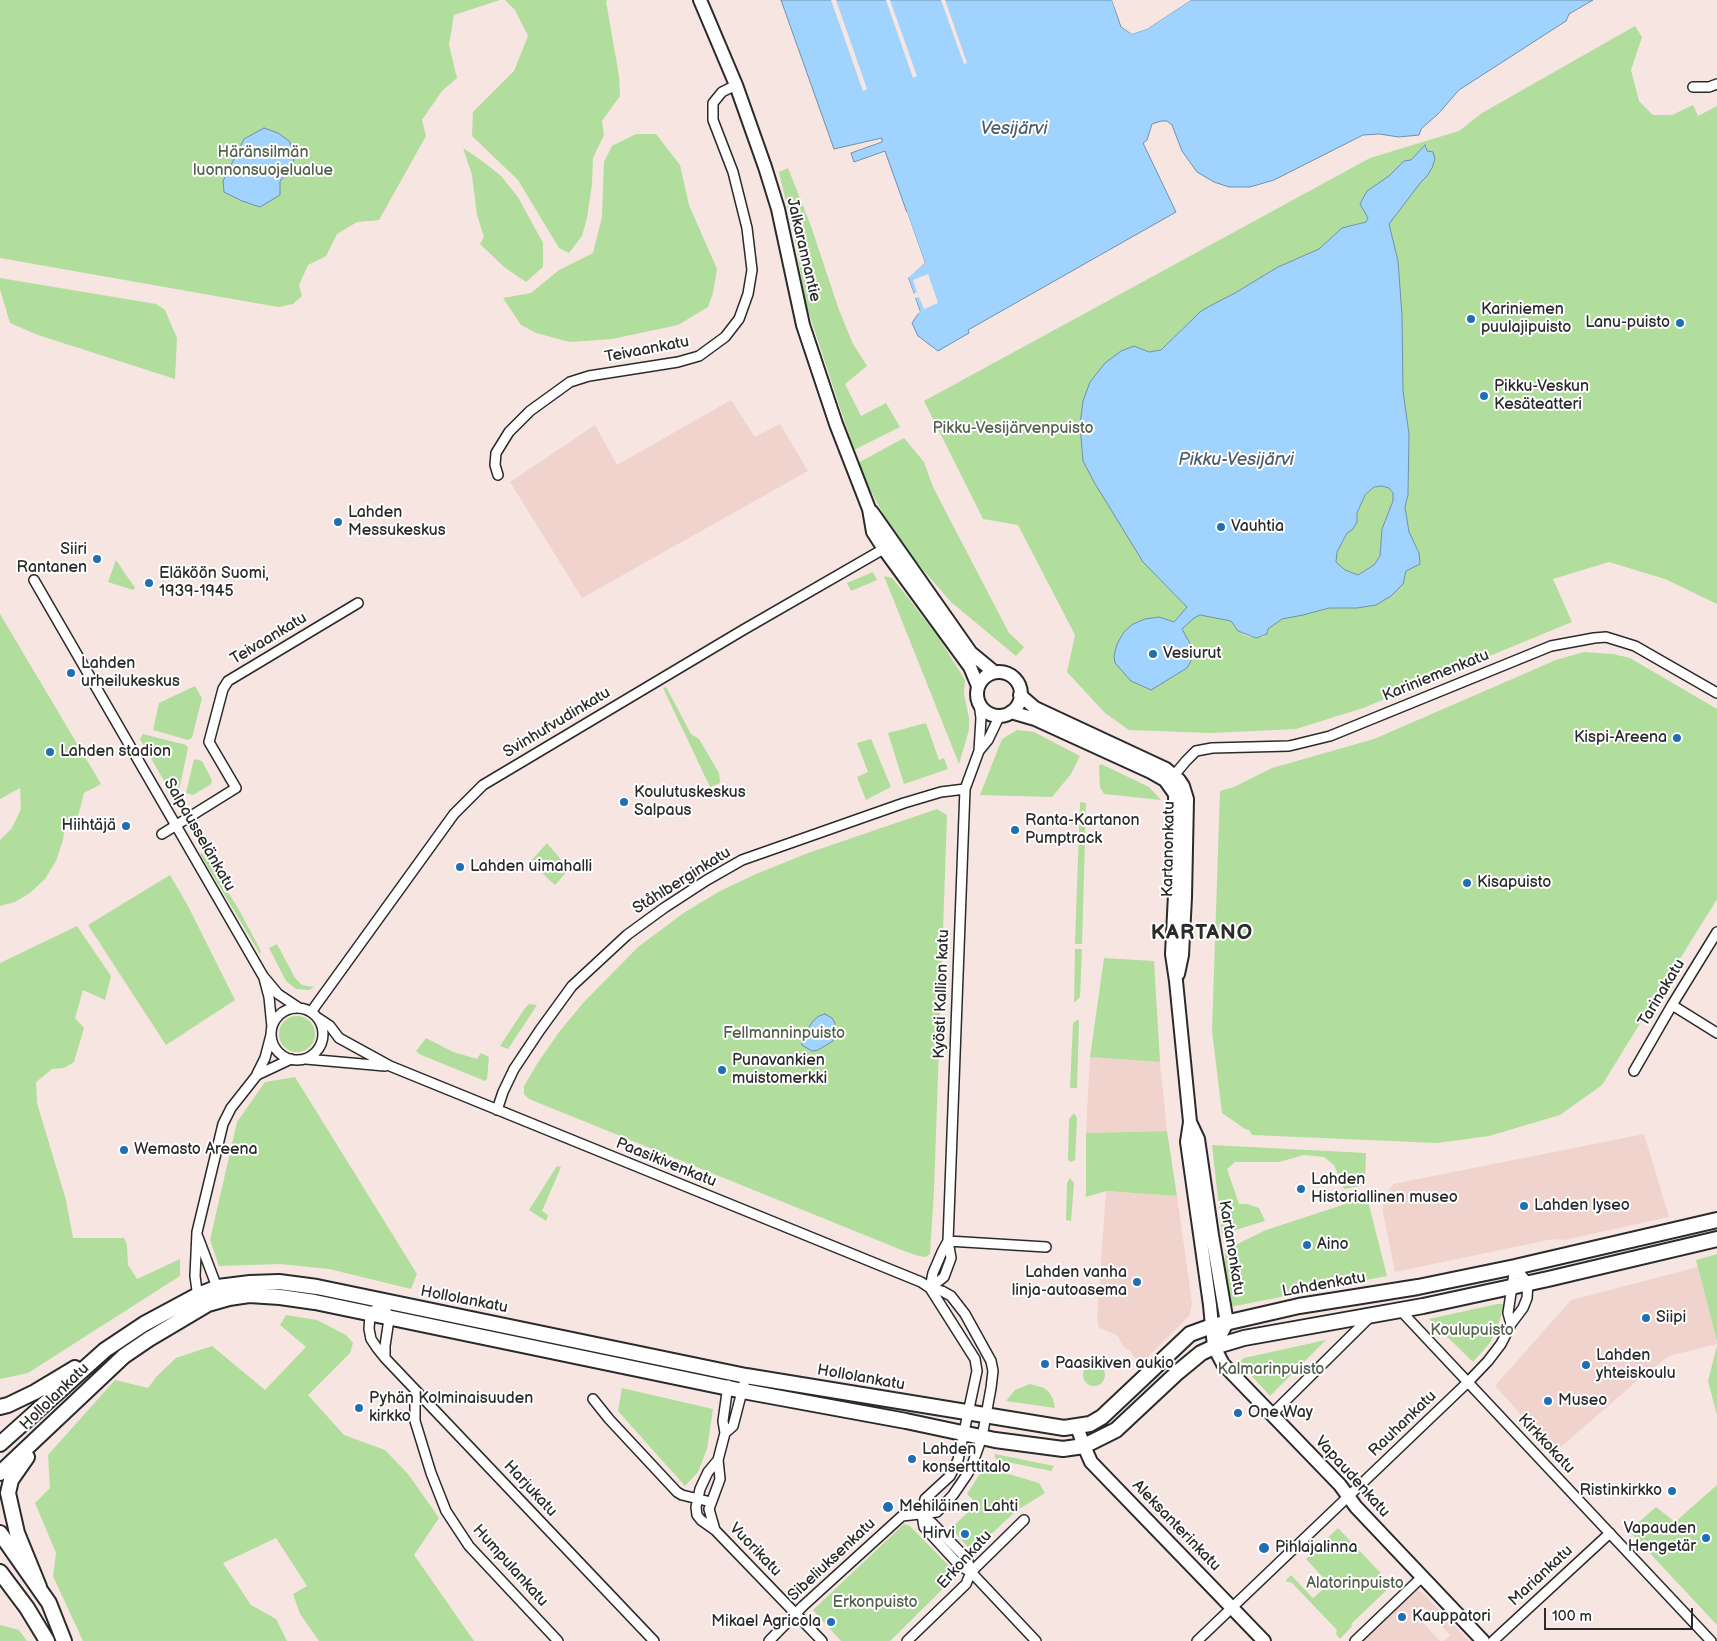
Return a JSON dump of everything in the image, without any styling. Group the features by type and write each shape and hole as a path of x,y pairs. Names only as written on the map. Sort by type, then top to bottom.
{"main road":[{"name":"Jalkarannantie","path":"700,0 736,85 766,167 778,209 803,325 836,424 869,508 873,532 889,546 971,653 994,672"},
{"name":"Jalkarannantie","path":"889,546 970,667 978,686"},
{"path":"994,672 1006,673 1011,676 1020,688 1018,704 1005,714 988,712 979,704 977,698 978,686 987,675 994,672"},
{"name":"Kartanonkatu","path":"1020,695 1035,708 1156,764 1171,779 1176,798 1176,875 1172,954 1190,1122 1187,1142 1212,1326"},
{"name":"Kartanonkatu","path":"1005,714 1044,724 1151,772 1179,780 1186,792 1187,805 1182,954 1176,981"},
{"name":"Kartanonkatu","path":"1190,1122 1198,1139 1227,1323"},
{"name":"Lahdenkatu","path":"968,1413 1064,1428 1090,1424 1111,1410 1190,1334 1212,1326 1299,1306 1418,1287 1515,1267 1717,1220"},
{"path":"988,1438 1064,1449 1084,1446 1116,1430 1130,1419 1178,1372 1201,1353 1214,1347 1244,1338 1400,1311 1717,1239"},
{"name":"Hollolankatu","path":"0,1444 105,1350 144,1324 199,1301 250,1283 279,1282 317,1287 746,1376 968,1413"},
{"name":"Hollolankatu","path":"219,1294 280,1297 315,1302 389,1319 742,1391 988,1438"},
{"name":"Hollolankatu","path":"0,1473 124,1356 199,1301"},
{"path":"1214,1347 1227,1323"},
{"name":"Vapaudenkatu","path":"1212,1326 1214,1347 1223,1364 1349,1496 1356,1507 1483,1641"},
{"path":"0,1407 36,1392 105,1350"},
{"name":"Aleksanterinkatu","path":"1077,1427 1092,1462 1264,1641"},
{"path":"39,1587 17,1533 8,1493 11,1480 16,1471 47,1430"},
{"path":"0,1533 49,1603 64,1641"},
{"path":"0,1572 27,1608 47,1641"}],"street":[{"path":"1693,88 1709,87 1717,84"},
{"name":"Teivaankatu","path":"498,475 495,465 496,453 509,432 530,411 570,382 589,376 661,365 699,356 725,337 739,319 748,294 752,270 747,228 733,172 713,120 713,103 722,92 736,85"},
{"name":"Svinhufvudinkatu","path":"314,1015 454,814 482,785 889,546"},
{"name":"Salpausselänkatu","path":"34,580 263,976 278,994 299,1008"},
{"name":"Teivaankatu","path":"176,826 236,788 210,742 223,689 228,681 358,603"},
{"name":"Kariniemenkatu","path":"1171,779 1196,751 1212,748 1289,746 1330,736 1551,646 1594,638 1606,637 1635,646 1717,693"},
{"name":"Kyösti Kallion katu","path":"930,1288 941,1281 947,1271 951,1258 948,1241 965,789 979,751 981,718 979,704"},
{"name":"Kyösti Kallion katu","path":"979,751 1005,714"},
{"name":"Ståhlberginkatu","path":"497,1110 514,1069 572,986 627,935 664,908 742,860 904,803 941,792 965,789"},
{"path":"162,834 176,826"},
{"name":"Tarinakatu","path":"1634,1071 1717,932"},
{"name":"Salpausselänkatu","path":"263,976 269,997 272,1031"},
{"path":"1672,1005 1717,1033"},
{"path":"199,1301 195,1276 197,1232 223,1124 231,1108 257,1075 265,1058 272,1031 277,1017 293,1008 299,1008 314,1015 323,1032 316,1051 304,1059 291,1059 283,1056 277,1050 273,1043 272,1031"},
{"name":"Paasikivenkatu","path":"314,1015 330,1026 339,1038 390,1066 921,1282 930,1288 951,1296 965,1314 991,1361 993,1371 985,1416"},
{"path":"257,1075 291,1059"},
{"name":"Paasikivenkatu","path":"304,1059 390,1066"},
{"path":"197,1232 219,1294"},
{"path":"948,1241 1046,1247"},
{"path":"1515,1267 1528,1283"},
{"path":"1511,1324 1508,1313 1515,1267"},
{"name":"Rauhankatu","path":"1197,1641 1468,1382 1501,1344 1511,1324 1523,1308 1527,1298 1528,1283"},
{"name":"Paasikivenkatu","path":"930,1288 956,1327 974,1359 977,1372 968,1413"},
{"path":"370,1315 383,1302 389,1319 385,1358"},
{"name":"Kirkkokatu","path":"1400,1311 1711,1641"},
{"name":"Harjukatu","path":"370,1315 369,1329 371,1339 385,1358 654,1641"},
{"path":"1272,1414 1370,1317"},
{"path":"726,1433 723,1421 730,1372"},
{"path":"715,1530 709,1509 720,1479 718,1460 726,1433 733,1426 746,1376"},
{"name":"Humpulankatu","path":"418,1393 415,1400 415,1421 431,1473 446,1510 469,1546 558,1641"},
{"path":"593,1399 609,1419 677,1492 711,1502"},
{"path":"968,1413 955,1469 925,1499 922,1514 967,1559 971,1572 1036,1641"},
{"name":"Sibeliuksenkatu","path":"769,1641 803,1606 902,1516 937,1512 953,1495 988,1438 985,1416"},
{"path":"697,1499 708,1472 718,1460"},
{"name":"Vuorikatu","path":"697,1499 697,1515 701,1520 715,1530 822,1641"},
{"name":"Erkonkatu","path":"907,1641 966,1584 971,1572 1024,1520"},
{"name":"Mariankatu","path":"1493,1641 1610,1533"},
{"path":"1355,1641 1422,1577"}],"shaded area":[{"path":"731,400 755,437 780,424 808,471 582,598 510,482 595,425 617,465"},
{"path":"1090,1057 1160,1062 1167,1131 1086,1133"},
{"name":"Lahden lyseo","path":"1644,1134 1669,1217 1564,1240 1553,1239 1395,1272 1383,1212 1383,1201 1393,1184"},
{"path":"1106,1191 1177,1196 1192,1303 1190,1315 1140,1365 1130,1351 1123,1346 1117,1335 1099,1328 1097,1317"},
{"name":"Lahden yhteiskoulu","path":"1698,1267 1717,1344 1669,1356 1646,1373 1555,1452 1495,1386 1571,1300"},
{"name":"Kauppatori","path":"1417,1590 1422,1592 1469,1641 1444,1641 1450,1635 1423,1606 1415,1614 1440,1641 1361,1641 1412,1593"}],"green space":[{"name":"Häränsilmän luonnonsuojelualue","path":"0,0 500,0 454,15 449,45 457,78 442,91 422,120 426,136 379,220 357,222 337,234 326,256 308,265 299,285 302,296 293,304 278,307 0,258"},
{"path":"505,0 608,0 606,1 619,76 620,96 602,121 604,135 593,158 592,184 587,218 582,236 569,253 559,248 518,180 472,136 473,112 514,71 528,36 515,10"},
{"name":"Pikku-Vesijärvenpuisto","path":"1635,26 1642,37 1631,70 1639,101 1653,115 1672,115 1693,105 1698,116 1717,106 1717,604 1665,579 1609,562 1553,579 1572,622 1363,708 1296,729 1211,733 1129,730 1105,713 1067,672 1075,635 1018,525 983,519 924,401 1370,158 1459,131 1482,113","holes":["1366,222 1388,224 1398,261 1403,391 1409,434 1408,495 1405,507 1409,532 1419,553 1406,571 1403,584 1357,608 1329,608 1282,619 1268,629 1267,634 1263,637 1250,637 1243,634 1238,631 1231,621 1200,615 1194,618 1187,607 1143,562 1134,346 1149,352 1161,350 1200,312 1278,267 1319,249 1342,228"]},
{"path":"636,134 656,134 680,165 689,205 717,269 713,293 708,307 678,325 612,339 570,342 536,333 521,325 503,298 531,293 559,270 593,253 602,217 604,162 612,146"},
{"path":"463,148 501,176 518,197 543,243 543,267 526,282 504,267 480,244 484,237 477,215 472,175"},
{"path":"788,168 811,226 839,310 853,344 867,366 845,384 861,416 886,403 900,427 854,450 805,301 796,245 779,172"},
{"path":"0,278 156,304 165,310 177,338 175,379 38,335 10,323 0,289"},
{"path":"904,438 924,462 933,487 1009,633 1024,647 1016,656 951,602 898,541 856,464"},
{"path":"1382,486 1389,488 1393,493 1393,501 1382,529 1380,556 1374,565 1358,575 1345,570 1336,562 1337,552 1347,533 1353,529 1357,522 1357,514 1365,495 1374,487"},
{"path":"116,560 135,588 133,590 108,582"},
{"path":"873,572 877,580 851,591 847,583"},
{"path":"884,576 892,578 902,590 939,638 965,680 964,694 969,718 969,730 959,764"},
{"name":"Lahden stadion","path":"0,614 101,784 84,793 77,820 65,824 63,840 56,861 45,879 30,893 15,902 0,906 0,840 12,828 21,809 20,788 0,799"},
{"name":"Kisapuisto","path":"1584,652 1613,654 1630,658 1717,709 1717,899 1602,1085 1560,1115 1489,1136 1437,1143 1252,1135 1249,1130 1222,1113 1212,1031 1220,791 1234,787 1272,768 1374,739 1556,660"},
{"path":"195,686 202,698 192,738 188,740 153,730 159,703"},
{"path":"666,687 691,734 699,739 719,773 720,783 710,787 663,688"},
{"path":"926,723 939,760 944,758 948,769 904,784 888,733"},
{"path":"1017,730 1034,732 1080,756 1071,774 1052,797 980,795 1002,739"},
{"path":"143,734 186,745 188,748 178,795 172,795 140,739"},
{"path":"871,739 891,787 866,800 857,777 868,772 857,743"},
{"path":"194,759 202,761 212,780 211,784 193,795 186,793"},
{"path":"1101,764 1149,787 1161,800 1104,794 1100,787 1099,766"},
{"path":"1080,802 1086,803 1082,944 1075,944"},
{"name":"Fellmanninpuisto","path":"937,809 947,815 934,1190 930,1254 925,1257 904,1251 529,1099 524,1094 524,1086 537,1064 559,1032 584,1002 638,947 685,912 720,891 756,874 808,853"},
{"path":"547,843 569,869 555,885 530,862"},
{"path":"203,853 238,908 261,951 260,954 200,854"},
{"path":"170,875 188,906 235,1000 166,1045 88,925"},
{"path":"77,926 111,976 105,1000 83,990 75,1018 84,1028 74,1062 64,1068 52,1069 36,1082 37,1103 66,1200 73,1238 124,1238 127,1245 128,1265 137,1279 180,1259 180,1276 28,1373 0,1379 0,963"},
{"path":"277,944 295,978 302,985 314,987 309,990 296,989 286,981 269,948"},
{"path":"1075,949 1082,949 1080,997 1074,1003"},
{"path":"1104,958 1154,961 1160,1062 1090,1057"},
{"path":"529,1004 537,1005 508,1049 500,1046 525,1008"},
{"path":"297,1016 304,1017 310,1021 314,1027 314,1041 310,1047 304,1051 297,1052 290,1051 284,1047 280,1041 279,1034 280,1027 284,1021 290,1017"},
{"path":"1077,1020 1079,1021 1077,1088 1070,1088 1073,1023"},
{"path":"426,1038 453,1052 477,1059 481,1053 489,1057 487,1079 485,1081 419,1054 416,1051"},
{"path":"295,1077 417,1274 411,1289 329,1269 280,1264 219,1266 210,1240 237,1122 265,1082"},
{"path":"1074,1113 1077,1118 1075,1160 1071,1162 1068,1160 1069,1119"},
{"path":"1167,1131 1177,1196 1106,1191 1086,1197 1086,1133"},
{"path":"1212,1145 1366,1153 1365,1185 1344,1189 1334,1165 1324,1157 1304,1155 1279,1162 1235,1162 1227,1169 1239,1204 1247,1204 1259,1208 1265,1221 1222,1234"},
{"path":"557,1166 561,1167 542,1211 548,1215 546,1221 529,1210"},
{"path":"1070,1178 1074,1183 1071,1221 1066,1220 1067,1183"},
{"path":"1367,1197 1387,1276 1230,1307 1225,1292 1225,1250 1266,1230"},
{"path":"1717,1254 1717,1342 1696,1260"},
{"name":"Koulupuisto","path":"1504,1304 1497,1330 1489,1344 1473,1362 1429,1319"},
{"path":"286,1315 317,1320 346,1335 353,1343 350,1353 308,1395 344,1435 385,1450 408,1474 439,1518 414,1555 474,1641 319,1641 300,1614 293,1594 307,1586 276,1538 223,1563 251,1605 276,1619 287,1641 83,1641 53,1576 56,1553 35,1503 50,1488 48,1455 115,1380 148,1388 157,1376 176,1358 212,1346 265,1390 306,1347 280,1325"},
{"name":"Kalmarinpuisto","path":"1326,1340 1270,1396 1239,1362 1244,1358"},
{"path":"1717,1346 1717,1415 1708,1381"},
{"path":"1090,1364 1098,1364 1105,1371 1105,1379 1098,1386 1090,1386 1083,1379 1083,1371"},
{"path":"1030,1384 1044,1388 1049,1392 1055,1408 1006,1401 1015,1390"},
{"path":"622,1388 713,1409 707,1449 698,1472 685,1486 618,1411"},
{"path":"995,1454 1054,1466 1051,1471 998,1460 995,1458"},
{"path":"988,1468 1039,1483 1045,1493 1016,1511 972,1552 951,1528 977,1504 967,1494 983,1469"},
{"path":"1717,1485 1717,1625 1629,1531 1656,1507 1675,1522"},
{"name":"Erkonpuisto","path":"904,1524 910,1526 949,1566 956,1576 890,1641 841,1641 813,1610"},
{"name":"Alatorinpuisto","path":"1338,1528 1392,1585 1351,1624 1352,1626 1340,1639 1336,1634 1337,1630 1291,1582 1286,1580 1291,1575 1313,1598 1329,1584 1306,1559"},
{"path":"0,1625 19,1630 27,1641 0,1641"}],"water":[{"name":"Vesijärvi","path":"781,0 1112,0 1121,27 1132,34 1147,29 1191,0 1593,0 1569,14 1566,21 1459,90 1438,114 1421,129 1419,135 1399,137 1379,134 1363,135 1274,180 1250,187 1229,187 1214,182 1197,172 1182,151 1172,125 1167,121 1152,124 1147,140 1143,143 1176,212 968,330 969,333 938,351 918,336 912,323 920,311 908,277 925,263 885,151 854,162 851,153 882,142 882,138 834,149"},
{"path":"264,128 278,133 289,141 294,152 293,166 280,181 280,195 260,207 224,192 223,181 244,139"},
{"name":"Pikku-Vesijärvi","path":"1425,145 1427,151 1433,152 1435,159 1427,176 1389,224 1398,261 1402,315 1403,391 1409,434 1408,495 1405,507 1409,532 1419,553 1420,564 1406,571 1403,584 1391,596 1376,605 1357,608 1329,608 1282,619 1268,629 1267,634 1256,638 1238,631 1231,621 1200,615 1182,629 1191,645 1191,661 1187,668 1151,690 1131,681 1115,663 1114,656 1117,644 1124,632 1133,624 1145,619 1159,617 1174,622 1187,607 1143,562 1083,461 1080,425 1083,401 1090,382 1105,363 1121,351 1134,346 1149,352 1161,350 1200,312 1208,307 1278,267 1319,249 1342,228 1366,222 1368,218 1360,204 1367,191 1389,176 1404,161 1411,160","holes":["1382,486 1389,488 1393,493 1393,501 1382,529 1380,556 1374,565 1358,575 1345,570 1336,562 1337,552 1347,533 1353,529 1357,522 1357,513 1365,495 1374,487"]},
{"path":"825,1014 832,1018 835,1023 833,1041 818,1050 812,1051 802,1045 802,1038 813,1021"}],"pier":[{"path":"831,0 836,0 867,89 863,91"},
{"path":"886,0 890,0 917,76 913,78"},
{"path":"941,0 945,0 967,63 964,64"},
{"path":"1112,0 1114,0 1124,25 1133,31 1146,27 1187,0 1191,0 1147,29 1132,34 1122,27"},
{"path":"907,212 925,263 908,278 914,294 917,292 913,280 928,274 938,303 924,309 919,297 915,298 920,312 914,317 917,311 905,277 922,263 904,213"}],"place":[{"name":"Kariniemen puulajipuisto","path":"1471,319"},
{"name":"Lanu-puisto","path":"1680,323"},
{"name":"Pikku-Veskun Kesäteatteri","path":"1484,396"},
{"name":"Lahden Messukeskus","path":"338,522"},
{"name":"Vauhtia","path":"1221,527"},
{"name":"Siiri Rantanen","path":"97,559"},
{"name":"Eläköön Suomi, 1939-1945","path":"149,583"},
{"name":"Vesiurut","path":"1153,654"},
{"name":"Lahden urheilukeskus","path":"71,673"},
{"name":"Kispi-Areena","path":"1677,738"},
{"name":"Lahden stadion","path":"50,752"},
{"name":"Koulutuskeskus Salpaus","path":"624,802"},
{"name":"Hiihtäjä","path":"126,826"},
{"name":"Ranta-Kartanon Pumptrack","path":"1015,830"},
{"name":"Lahden uimahalli","path":"460,867"},
{"name":"Kisapuisto","path":"1467,883"},
{"name":"Punavankien muistomerkki","path":"722,1070"},
{"name":"Wemasto Areena","path":"124,1150"},
{"name":"Lahden Historiallinen museo","path":"1301,1189"},
{"name":"Lahden lyseo","path":"1524,1206"},
{"name":"Aino","path":"1307,1245"},
{"name":"Lahden vanha linja-autoasema","path":"1137,1282"},
{"name":"Siipi","path":"1646,1318"},
{"name":"Paasikiven aukio","path":"1045,1364"},
{"name":"Lahden yhteiskoulu","path":"1586,1365"},
{"name":"Museo","path":"1548,1401"},
{"name":"Pyhän Kolminaisuuden kirkko","path":"359,1408"},
{"name":"One Way","path":"1238,1413"},
{"name":"Lahden konserttitalo","path":"912,1459"},
{"name":"Ristinkirkko","path":"1672,1491"},
{"name":"Mehiläinen Lahti","path":"888,1507"},
{"name":"Hirvi","path":"965,1534"},
{"name":"Vapauden Hengetär","path":"1706,1538"},
{"name":"Pihlajalinna","path":"1264,1548"},
{"name":"Kauppatori","path":"1402,1617"},
{"name":"Mikael Agricola","path":"831,1622"}],"district":[{"name":"KARTANO","path":"1202,934"}]}
